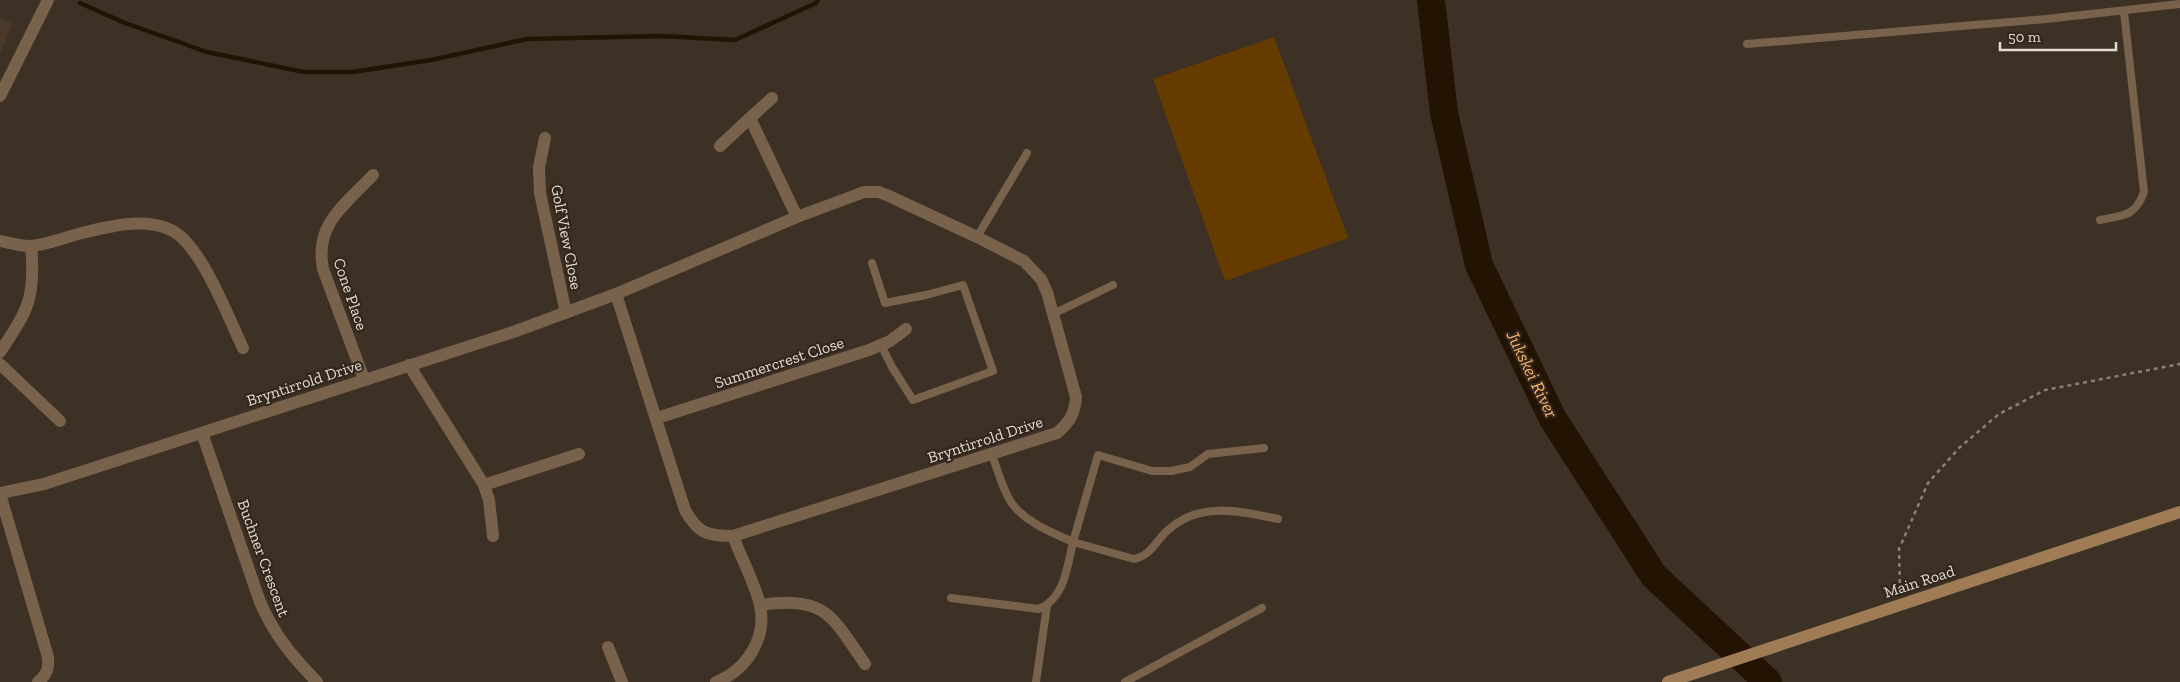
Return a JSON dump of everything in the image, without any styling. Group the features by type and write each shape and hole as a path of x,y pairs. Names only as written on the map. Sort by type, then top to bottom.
{"main road":[{"name":"Main Road","path":"1668,682 2180,512"}],"street":[{"path":"0,96 48,0"},
{"path":"720,146 772,98"},
{"path":"750,118 798,217"},
{"name":"Golf View Close","path":"545,138 539,167 540,193 566,313"},
{"name":"Cone Place","path":"364,379 323,269 320,253 323,236 329,222 373,175"},
{"name":"Bryntirrold Drive","path":"0,493 44,484 364,379 468,348 616,294 798,217 864,192 879,192 977,236 1024,261 1033,269 1041,279 1053,314 1076,397 1076,410 1067,424 1057,433 733,536 714,536 703,533 692,523 685,510 616,294"},
{"path":"0,241 31,246 100,228 127,224 152,224 170,229 181,236 190,246 203,266 243,348"},
{"path":"0,352 28,306 33,273 31,246"},
{"name":"Summercrest Close","path":"657,418 869,350 881,345 906,329"},
{"path":"0,364 60,421"},
{"path":"409,365 484,485 489,500 493,536"},
{"name":"Buchner Crescent","path":"202,433 260,602 272,628 283,644 317,682"},
{"path":"484,485 580,454"},
{"path":"0,493 48,657 49,667 46,674 38,682"},
{"path":"724,681 752,653 758,640 760,605 733,536"},
{"path":"760,605 788,601 803,603 824,611 834,620 866,664"},
{"path":"608,648 622,682"}],"lane":[{"path":"1747,44 2124,12 2180,4"},
{"path":"2100,220 2129,214 2136,209 2144,192 2124,12"},
{"path":"977,236 1027,153"},
{"path":"872,263 885,303 963,285 993,371 913,400 892,367 881,345"},
{"path":"1053,314 1113,286"},
{"path":"951,598 1038,609 1047,606 1056,598 1061,589 1098,455 1152,470 1171,471 1190,467 1208,454 1264,448"},
{"path":"992,455 1007,494 1018,511 1045,528 1073,542 1134,558 1147,554 1168,530 1177,524 1209,510 1221,509 1246,512 1278,519"},
{"path":"1036,682 1047,606"},
{"path":"1125,682 1262,608"}],"path":[{"path":"1900,605 1898,549 1928,483 1959,448 1999,414 2045,390 2180,364"}],"shaded area":[{"path":"0,17 13,23 0,54"},
{"path":"1274,37 1348,238 1225,281 1153,79"}],"waterway":[{"path":"80,3 125,23 207,52 304,72 353,72 431,60 527,39 662,36 735,40 816,3 818,0"},
{"name":"Jukskei River","path":"1431,0 1444,113 1479,265 1553,419 1654,576 1768,682"}]}
